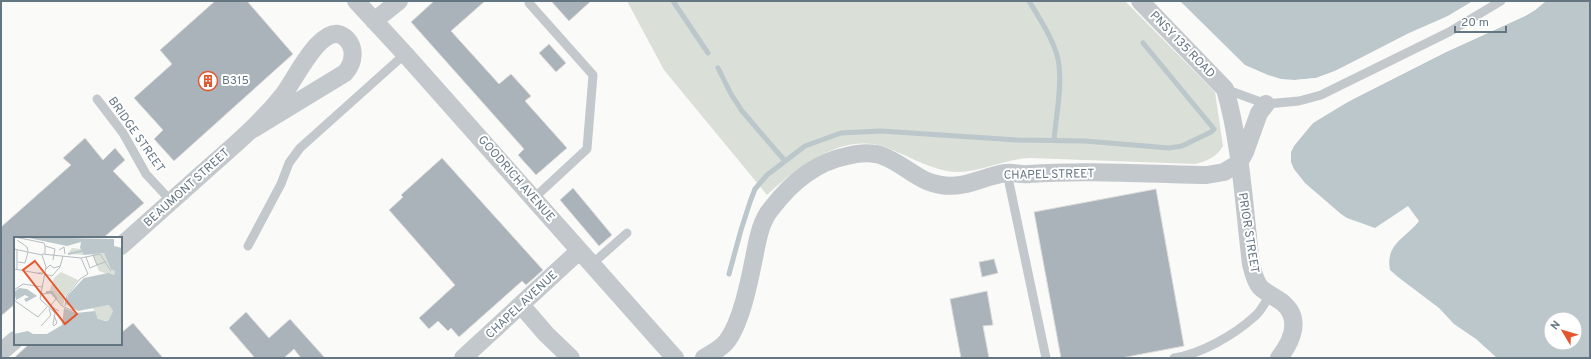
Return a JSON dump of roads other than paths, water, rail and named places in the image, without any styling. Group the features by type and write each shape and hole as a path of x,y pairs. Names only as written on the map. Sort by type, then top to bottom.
{"street":[{"name":"GOODRICH AVENUE","path":"356,1 405,54 675,358"},
{"path":"374,21 399,1"},
{"name":"PNSY 135 ROAD","path":"1140,1 1225,89"},
{"name":"BEAUMONT STREET","path":"122,245 252,129 290,87 307,59 321,40 332,34 343,36 350,44 352,50 353,57 351,67 345,73 252,129"},
{"name":"PRIOR STREET","path":"1225,89 1229,101 1239,163 1254,278 1270,295 1288,308 1294,319 1293,334 1279,358"},
{"path":"1239,163 1245,152 1259,113 1266,104"},
{"name":"CHAPEL STREET","path":"704,358 726,342 732,334 742,310 759,237 769,211 790,187 811,171 824,163 837,158 870,154 884,156 922,180 947,186 967,185 1007,173 1207,175 1224,172 1239,163"},
{"name":"CHAPEL AVENUE","path":"463,358 580,251"},
{"path":"522,305 546,334 571,358"},
{"path":"1,352 14,341"}],"lane":[{"path":"1225,89 1266,104 1299,101 1321,95 1449,32 1502,1"},
{"path":"529,3 593,74 587,149 533,199"},
{"path":"248,246 281,184 289,163 300,148 405,54"},
{"name":"BRIDGE STREET","path":"96,99 123,133 146,174 171,202"},
{"path":"1007,173 1046,358"},
{"path":"592,264 627,233"},
{"path":"1174,358 1182,357 1219,341 1255,317 1270,295"}],"waterway":[{"path":"673,1 708,53"},
{"path":"1029,1 1052,41 1058,57 1060,74 1054,140"},
{"path":"729,274 741,230 755,189 767,175 805,146 841,133 881,131 1017,140 1085,141 1169,148 1182,146 1211,132 1214,129 1143,43"},
{"path":"718,68 731,94 742,111 785,161"}],"place":[{"name":"B315","path":"208,81"}]}
